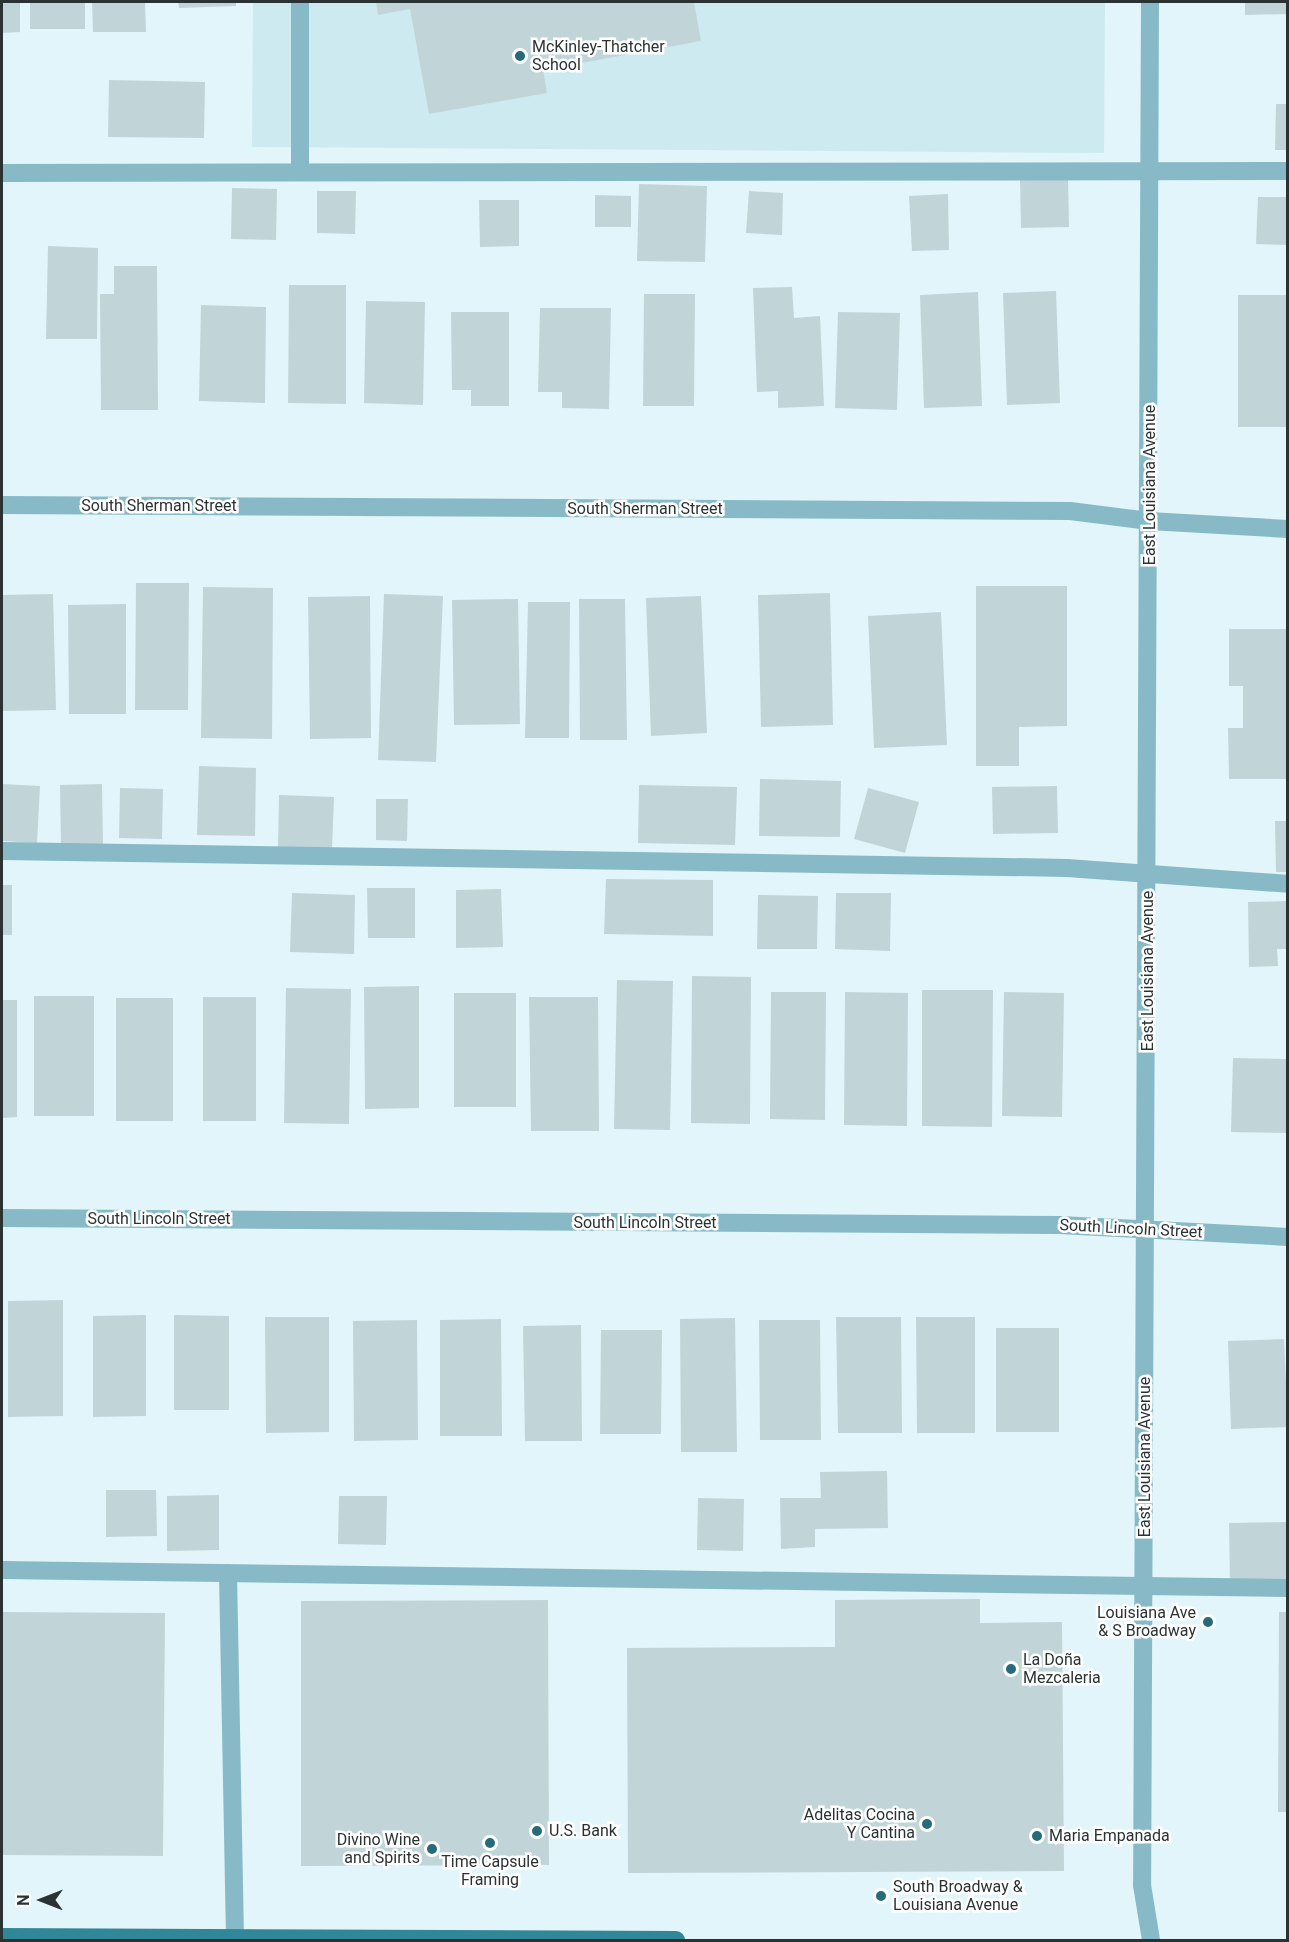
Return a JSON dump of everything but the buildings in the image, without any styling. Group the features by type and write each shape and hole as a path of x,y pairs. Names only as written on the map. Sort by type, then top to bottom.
{"main road":[{"path":"2,1937 676,1941"}],"street":[{"path":"300,2 300,172"},
{"name":"East Louisiana Avenue","path":"1150,2 1149,874 1142,1886 1150,1941"},
{"path":"2,173 1287,171"},
{"name":"South Sherman Street","path":"2,505 1070,511 1149,521 1287,529"},
{"path":"2,851 1067,868 1287,884"},
{"name":"South Lincoln Street","path":"2,1218 1060,1225 1287,1237"},
{"path":"2,1570 1287,1588"},
{"path":"228,1573 235,1938"}],"shaded area":[{"path":"253,2 1105,2 1104,153 252,147"}],"place":[{"name":"McKinley-Thatcher School","path":"520,56"},
{"name":"Louisiana Ave & S Broadway","path":"1208,1622"},
{"name":"La Doña Mezcaleria","path":"1011,1669"},
{"name":"Adelitas Cocina Y Cantina","path":"927,1824"},
{"name":"U.S. Bank","path":"537,1831"},
{"name":"Maria Empanada","path":"1037,1836"},
{"name":"Time Capsule Framing","path":"490,1843"},
{"name":"Divino Wine and Spirits","path":"432,1849"},
{"name":"South Broadway & Louisiana Avenue","path":"881,1896"}]}
